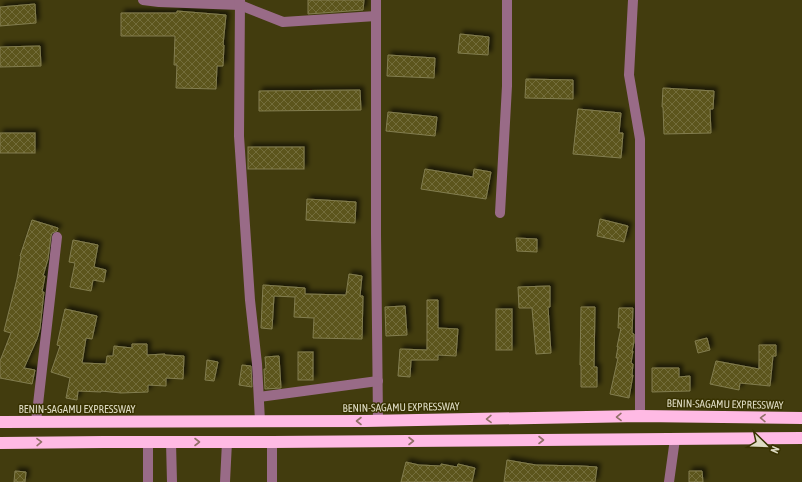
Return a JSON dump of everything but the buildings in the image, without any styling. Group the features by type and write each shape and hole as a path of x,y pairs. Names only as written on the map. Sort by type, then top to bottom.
{"highway":[{"name":"BENIN-SAGAMU EXPRESSWAY","path":"0,422 378,420 640,416 802,418"},
{"path":"0,443 802,438"}],"street":[{"path":"143,0 159,2 240,2 283,22 376,16"},
{"path":"376,0 378,420"},
{"path":"500,214 507,86 507,0"},
{"path":"633,0 630,75 640,138 640,416"},
{"path":"240,2 239,136 260,421"},
{"path":"36,422 57,237"},
{"path":"259,397 378,381"},
{"path":"669,482 675,439"},
{"path":"148,442 148,482"},
{"path":"171,442 172,482"},
{"path":"225,482 227,442"},
{"path":"272,442 272,482"}]}
